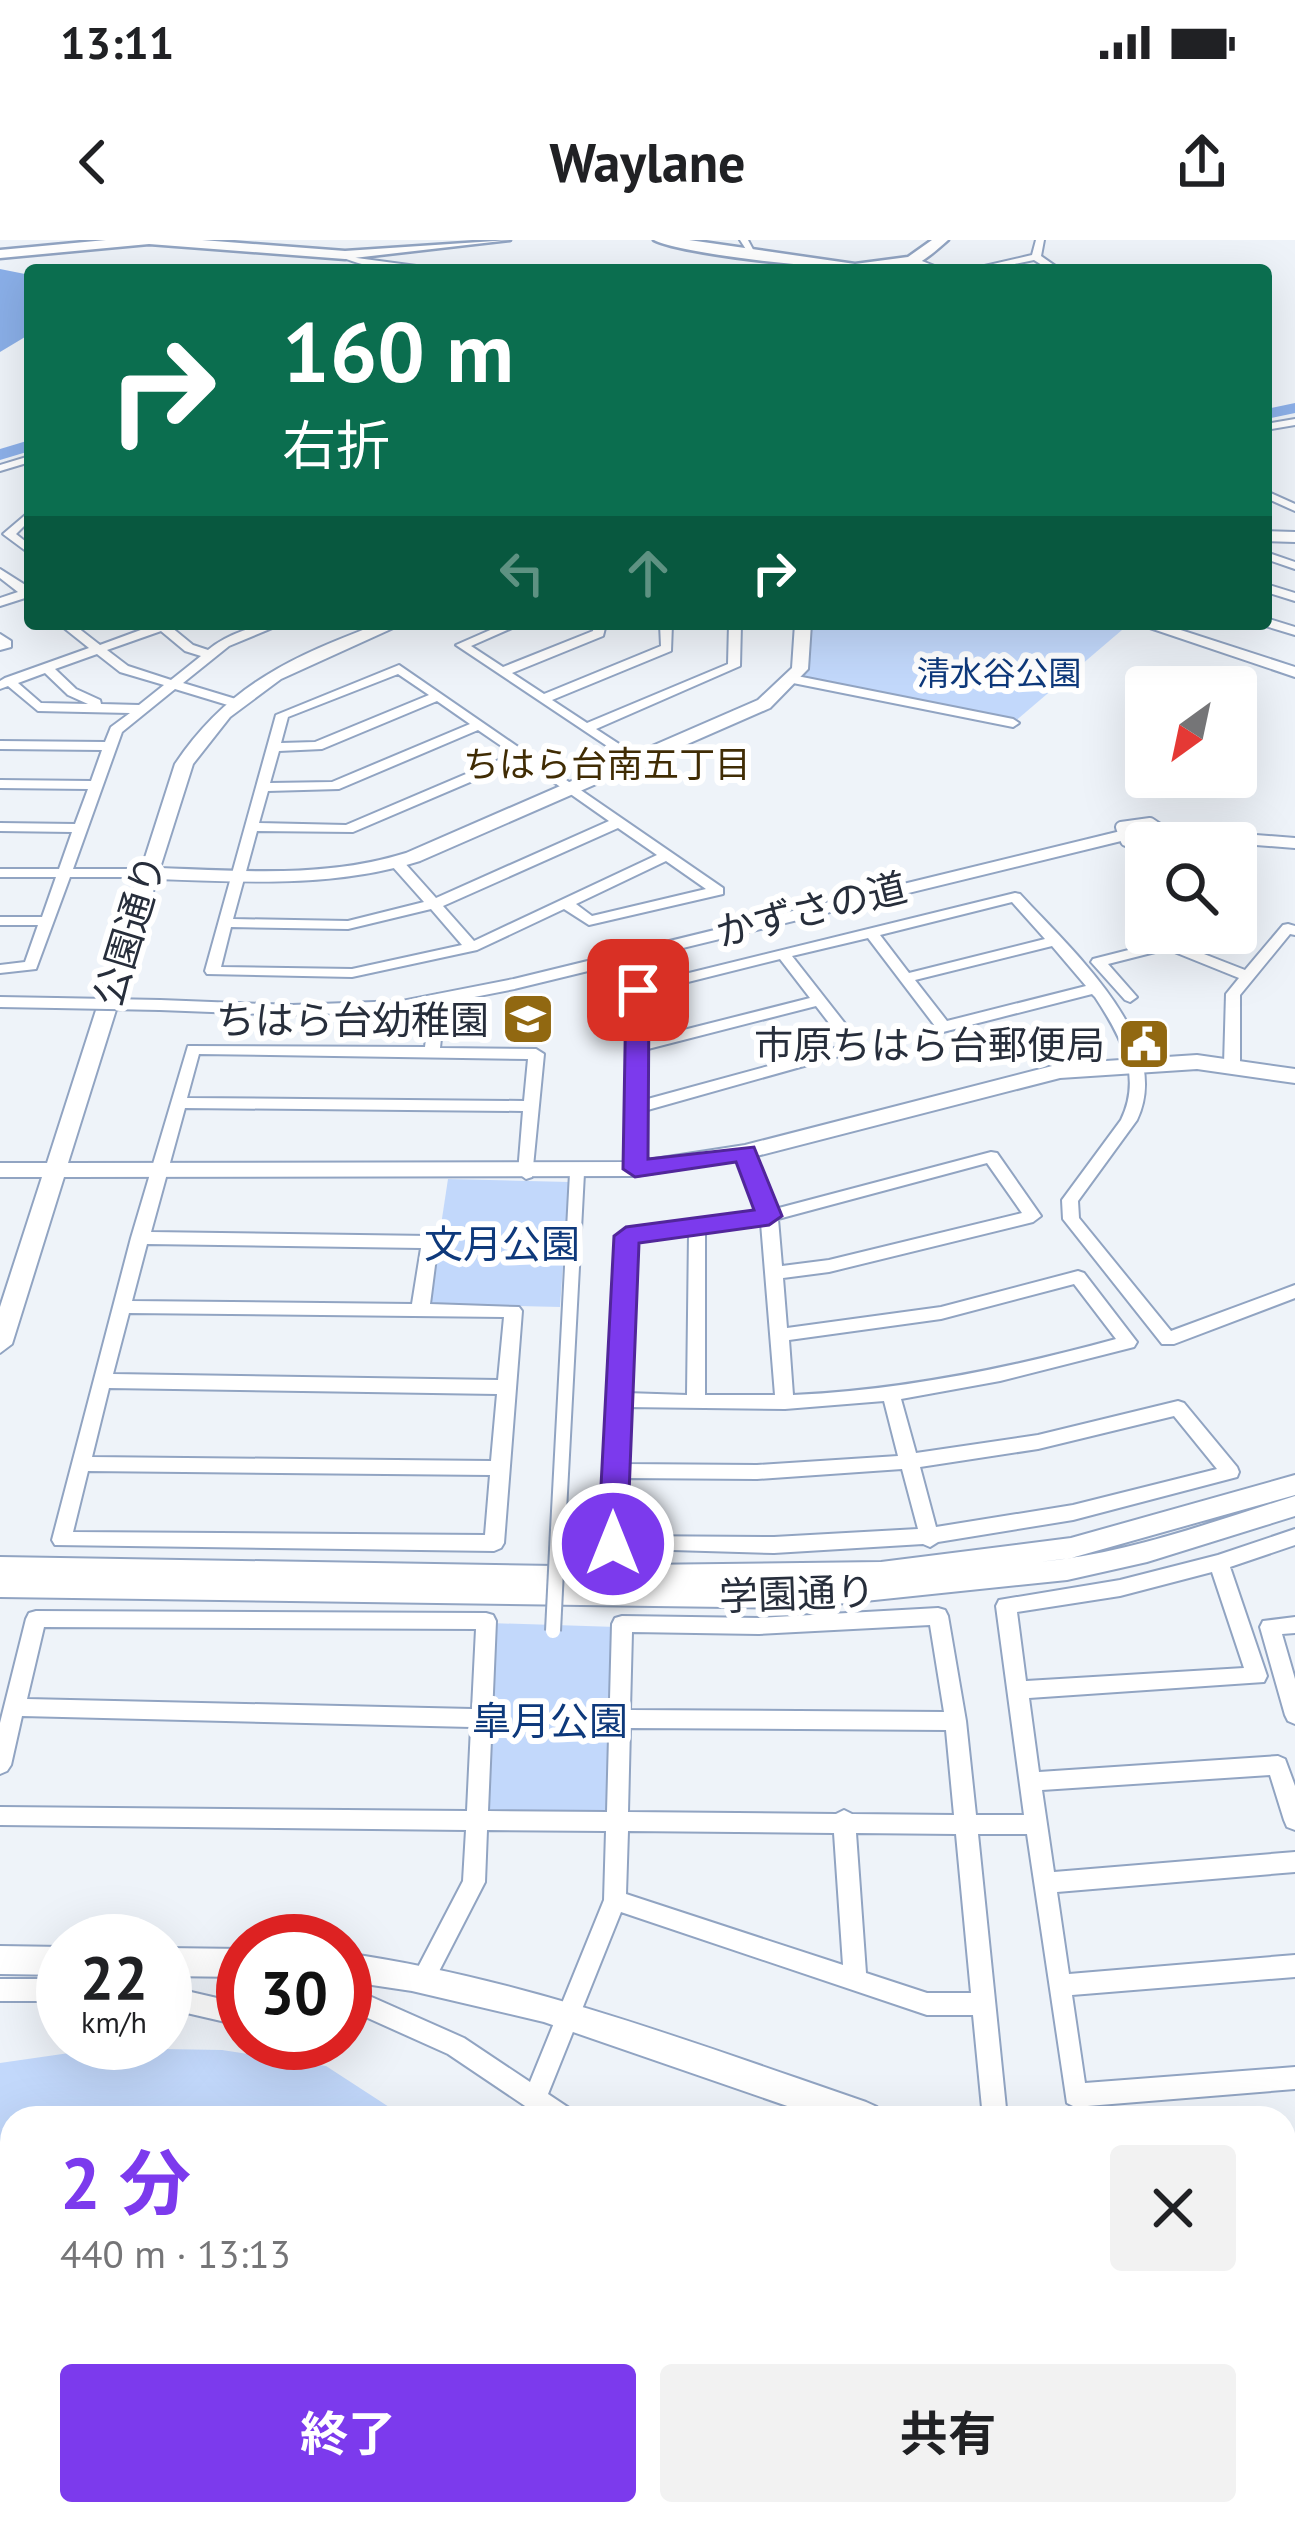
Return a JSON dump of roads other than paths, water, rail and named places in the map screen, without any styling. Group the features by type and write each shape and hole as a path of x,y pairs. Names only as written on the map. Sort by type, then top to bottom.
{"main road":[{"path":"0,254 149,240 345,255 503,240"},
{"path":"662,240 752,245 843,264"},
{"path":"895,264 912,261 941,240"}],"street":[{"path":"1036,257 1040,240"},
{"path":"345,255 379,264"},
{"path":"1002,264 1036,257 1047,264"},
{"path":"912,261 919,264"},
{"path":"24,520 9,534 24,548"},
{"path":"0,568 24,590"},
{"path":"73,630 124,669 235,703"},
{"path":"5,683 152,630"},
{"path":"171,630 188,648 210,655"},
{"path":"0,970 31,966 116,730 225,643 260,630"},
{"name":"公園通り","path":"0,1344 184,764 206,731 235,703 300,662 379,630"},
{"path":"500,630 462,645 634,760"},
{"path":"502,672 599,630"},
{"path":"543,699 667,648 666,630"},
{"path":"587,728 734,666 735,630"},
{"path":"0,873 328,875 397,863 764,704 793,679 803,660 803,630"},
{"path":"1164,630 1295,673"},
{"path":"47,668 72,692 101,707"},
{"path":"566,903 589,921 718,891 667,855 570,787 399,669 282,715 212,971 352,973 472,947 667,855"},
{"path":"793,679 1013,723"},
{"path":"5,683 38,707 143,709"},
{"path":"271,747 316,746 438,696"},
{"path":"260,788 334,786 478,724"},
{"path":"0,745 110,746"},
{"path":"250,827 348,829 523,755"},
{"path":"0,784 96,785"},
{"path":"224,923 348,925 434,904 620,822"},
{"name":"かずさの道","path":"0,1002 292,1010 402,1006 1121,836 1125,823"},
{"path":"0,827 81,828"},
{"path":"1121,836 1125,838"},
{"path":"1257,842 1295,844"},
{"path":"397,863 472,947"},
{"path":"635,1169 638,990 1015,897 1119,1016 1136,1064 1135,1109 1070,1200 1071,1219 1168,1339 1295,1291"},
{"path":"0,921 47,921"},
{"path":"1232,1065 1232,994 1278,937 1288,928 1295,931"},
{"path":"870,931 943,1028 1093,989"},
{"path":"906,978 1053,941"},
{"path":"1130,997 1098,962 1168,944 1247,976"},
{"path":"634,1108 856,1048 783,954"},
{"path":"433,1054 438,999"},
{"path":"635,1047 819,1000"},
{"path":"121,1306 513,1311 494,1543 62,1540 101,1381 156,1172 193,1049 536,1054 526,1173"},
{"path":"0,1170 577,1173 635,1169 745,1152 1060,1071 1136,1064 1232,1065 1295,1076"},
{"path":"178,1102 531,1106"},
{"path":"745,1152 769,1216 785,1402"},
{"path":"613,1471 753,1473 910,1465 1010,1449 1178,1408 1230,1472 1091,1512 929,1539 796,1548 613,1544 613,1471 626,1236 769,1216 991,1157 1033,1216 830,1266 776,1273"},
{"path":"553,1631 577,1173"},
{"path":"696,1401 697,1229"},
{"path":"139,1238 430,1242 420,1310"},
{"path":"616,1400 785,1402 891,1394 1039,1366 1128,1342 1078,1277 941,1313 780,1335"},
{"path":"101,1381 506,1388"},
{"path":"891,1394 929,1539"},
{"path":"80,1464 499,1468"},
{"name":"学園通り","path":"0,1567 555,1576 881,1573 1071,1548 1295,1485"},
{"name":"学園通り","path":"0,1586 820,1595 1067,1570 1147,1552 1295,1506"},
{"path":"1295,1537 1219,1563 1120,1588 1006,1606 1075,2095 1295,2078"},
{"path":"1017,1690 1257,1676 1219,1563"},
{"path":"535,2098 615,1900 622,1624 759,1626 938,1616 956,1721 994,2106"},
{"path":"0,1765 36,1618 486,1622 474,1882 425,1976"},
{"path":"1295,1625 1270,1627 1295,1712"},
{"path":"14,1707 478,1718"},
{"path":"621,1719 956,1721"},
{"path":"1030,1782 1278,1765 1295,1820"},
{"path":"0,1816 844,1820 1036,1826"},
{"path":"844,1820 855,1977"},
{"path":"1045,1883 1295,1862"},
{"path":"615,1900 927,2005 985,2004"},
{"path":"0,1960 36,1961"},
{"path":"1059,1985 1295,1966"},
{"path":"372,1969 425,1976 568,2016 831,2106"},
{"path":"0,1990 36,1990"},
{"path":"372,2010 455,2046 547,2106"}],"waterway":[{"path":"1272,413 1295,408"},
{"path":"0,455 24,447"}],"place":[{"name":"ちはら台幼稚園","path":"528,1019"},
{"name":"市原ちはら台郵便局","path":"1144,1044"}],"district":[{"name":"ちはら台南五丁目","path":"607,763"}],"park label":[{"name":"清水谷公園","path":"999,672"},
{"name":"文月公園","path":"502,1243"},
{"name":"皐月公園","path":"550,1720"}]}
